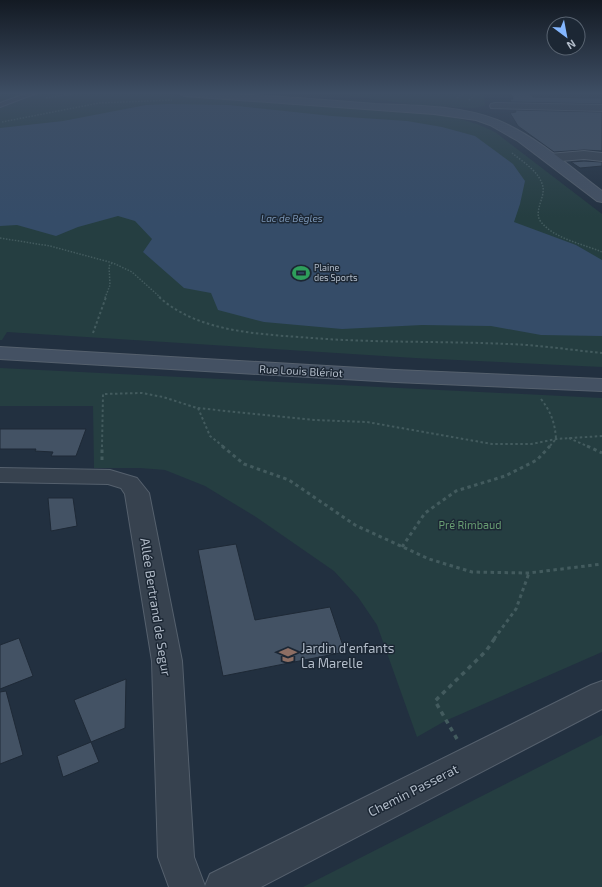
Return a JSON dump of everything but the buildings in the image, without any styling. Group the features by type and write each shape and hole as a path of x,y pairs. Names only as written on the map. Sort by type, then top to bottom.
{"street":[{"path":"514,134 524,140 602,198"},
{"path":"548,158 584,155 602,157"},
{"name":"Rue Louis Blériot","path":"0,353 387,376 602,385"},
{"name":"Allée Bertrand de Segur","path":"0,475 103,476 130,483 137,493 167,661 176,857 186,887"},
{"name":"Chemin Passerat","path":"223,887 602,694"}],"path":[{"path":"512,153 538,177 543,187 538,215 542,223 554,231 602,252"},
{"path":"0,238 50,246 113,263 132,272 170,307 205,324 255,334 350,341 510,344 602,353"},
{"path":"93,333 110,285 109,266 113,263"},
{"path":"402,547 425,513 456,491 505,476 537,460 556,439 555,422 548,408 537,396 536,382"},
{"path":"103,476 103,394 142,394 163,397 197,408 314,420 367,422 492,444 530,444 556,439 602,436"},
{"path":"197,408 210,436 244,464 289,480 355,525 429,559 472,572 529,573 602,564"},
{"path":"569,438 602,453"},
{"path":"471,760 435,701 486,651 516,608 529,573"}],"green space":[{"name":"Lac de Bègles","path":"0,134 498,134 602,214 602,367 415,358 7,332 2,340 0,340"},
{"name":"Pré Rimbaud","path":"0,368 602,398 602,652 445,721 417,737 377,625 358,597 334,571 256,517 205,486 165,470 140,468 94,468 93,406 0,406"},
{"path":"602,735 602,887 303,887"}],"water":[{"name":"Lac de Bègles","path":"0,134 469,134 475,136 513,164 525,181 514,222 576,245 602,260 602,336 541,335 491,326 422,325 342,329 264,322 218,310 211,293 184,288 143,252 152,239 135,221 118,216 78,227 56,236 17,225 0,226"}],"place":[{"name":"Plaine des Sports","path":"301,273"},
{"name":"Jardin d'enfants La Marelle","path":"288,655"}]}
